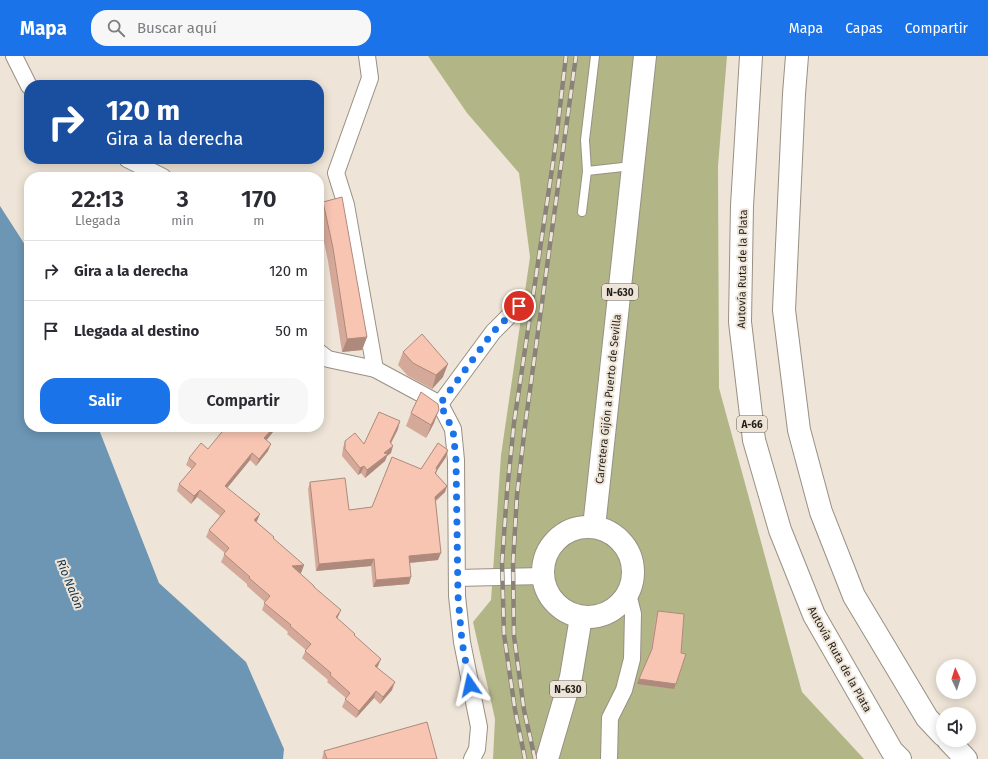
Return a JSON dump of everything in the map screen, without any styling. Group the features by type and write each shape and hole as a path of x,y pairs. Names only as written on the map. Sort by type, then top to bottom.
{"highway":[{"name":"Carretera Gijón a Puerto de Sevilla","path":"594,528 645,56"},
{"name":"Autovía Ruta de la Plata","path":"751,56 742,206 740,322 754,440 780,530 814,615 892,751 900,759"},
{"path":"798,56 794,94 784,310 798,430 821,512 854,596 927,718 936,728"},
{"path":"594,528 611,533 624,544 632,560 633,577 628,594 616,607 600,616 582,617 559,607 545,588 543,563 553,543 572,530 594,528"},
{"name":"N-630","path":"548,759 571,677 582,617"},
{"path":"955,747 966,759"}],"street":[{"path":"14,56 26,80"},
{"path":"367,56 370,78 336,173 346,205 375,369"},
{"path":"137,164 153,172"},
{"path":"440,404 493,332 519,306"},
{"path":"324,356 328,359 375,369 440,404 453,430 456,460 458,596 462,642 478,727 477,756"},
{"path":"457,578 544,576"},
{"path":"609,759 610,718 624,690 632,659 633,614 628,594"}],"lane":[{"path":"582,212 587,171 585,140 595,56"},
{"path":"587,171 633,166"}],"green space":[{"path":"428,56 727,56 718,166 719,388 802,692 864,759 493,759 495,719 473,622 491,600 501,455 530,257 519,173 467,113"}],"water":[{"name":"Río Nalón","path":"0,206 24,243 24,432 100,432 159,583 246,662 284,749 283,759 0,759"}],"building":[{"path":"342,197 367,337 347,339 333,248 324,202"},
{"path":"422,334 448,364 436,375 413,363 403,352"},
{"path":"421,392 438,404 439,410 431,425 411,413"},
{"path":"379,412 400,421 390,442 393,446 384,453 388,454 367,470 364,466 360,468 345,449 345,441 355,433 364,444"},
{"path":"222,432 269,432 264,438 271,444 259,459 252,453 225,486 260,514 254,520 304,565 292,566 341,610 336,617 381,659 375,666 395,682 383,697 376,691 359,711 345,699 350,693 330,675 331,673 305,651 311,644 264,603 270,596 224,554 229,548 209,530 225,511 200,490 194,496 179,484 196,464 189,458 201,443 208,449"},
{"path":"438,443 448,450 436,468 437,470 435,473 447,486 435,497 441,553 409,556 411,577 376,580 374,559 319,564 310,482 345,478 349,510 372,507 392,457 421,469"},
{"path":"658,611 684,614 681,653 686,654 676,684 639,679 652,649"},
{"path":"427,722 437,759 327,759 324,751"}],"railway":[{"path":"525,759 515,710 504,634 502,563 514,423 555,149 566,56"},
{"path":"535,759 524,710 514,636 513,564 517,495 525,426 576,56"}],"route":[{"path":"470,685 462,642 458,596 456,460 453,430 440,404 493,332 519,306"}]}
